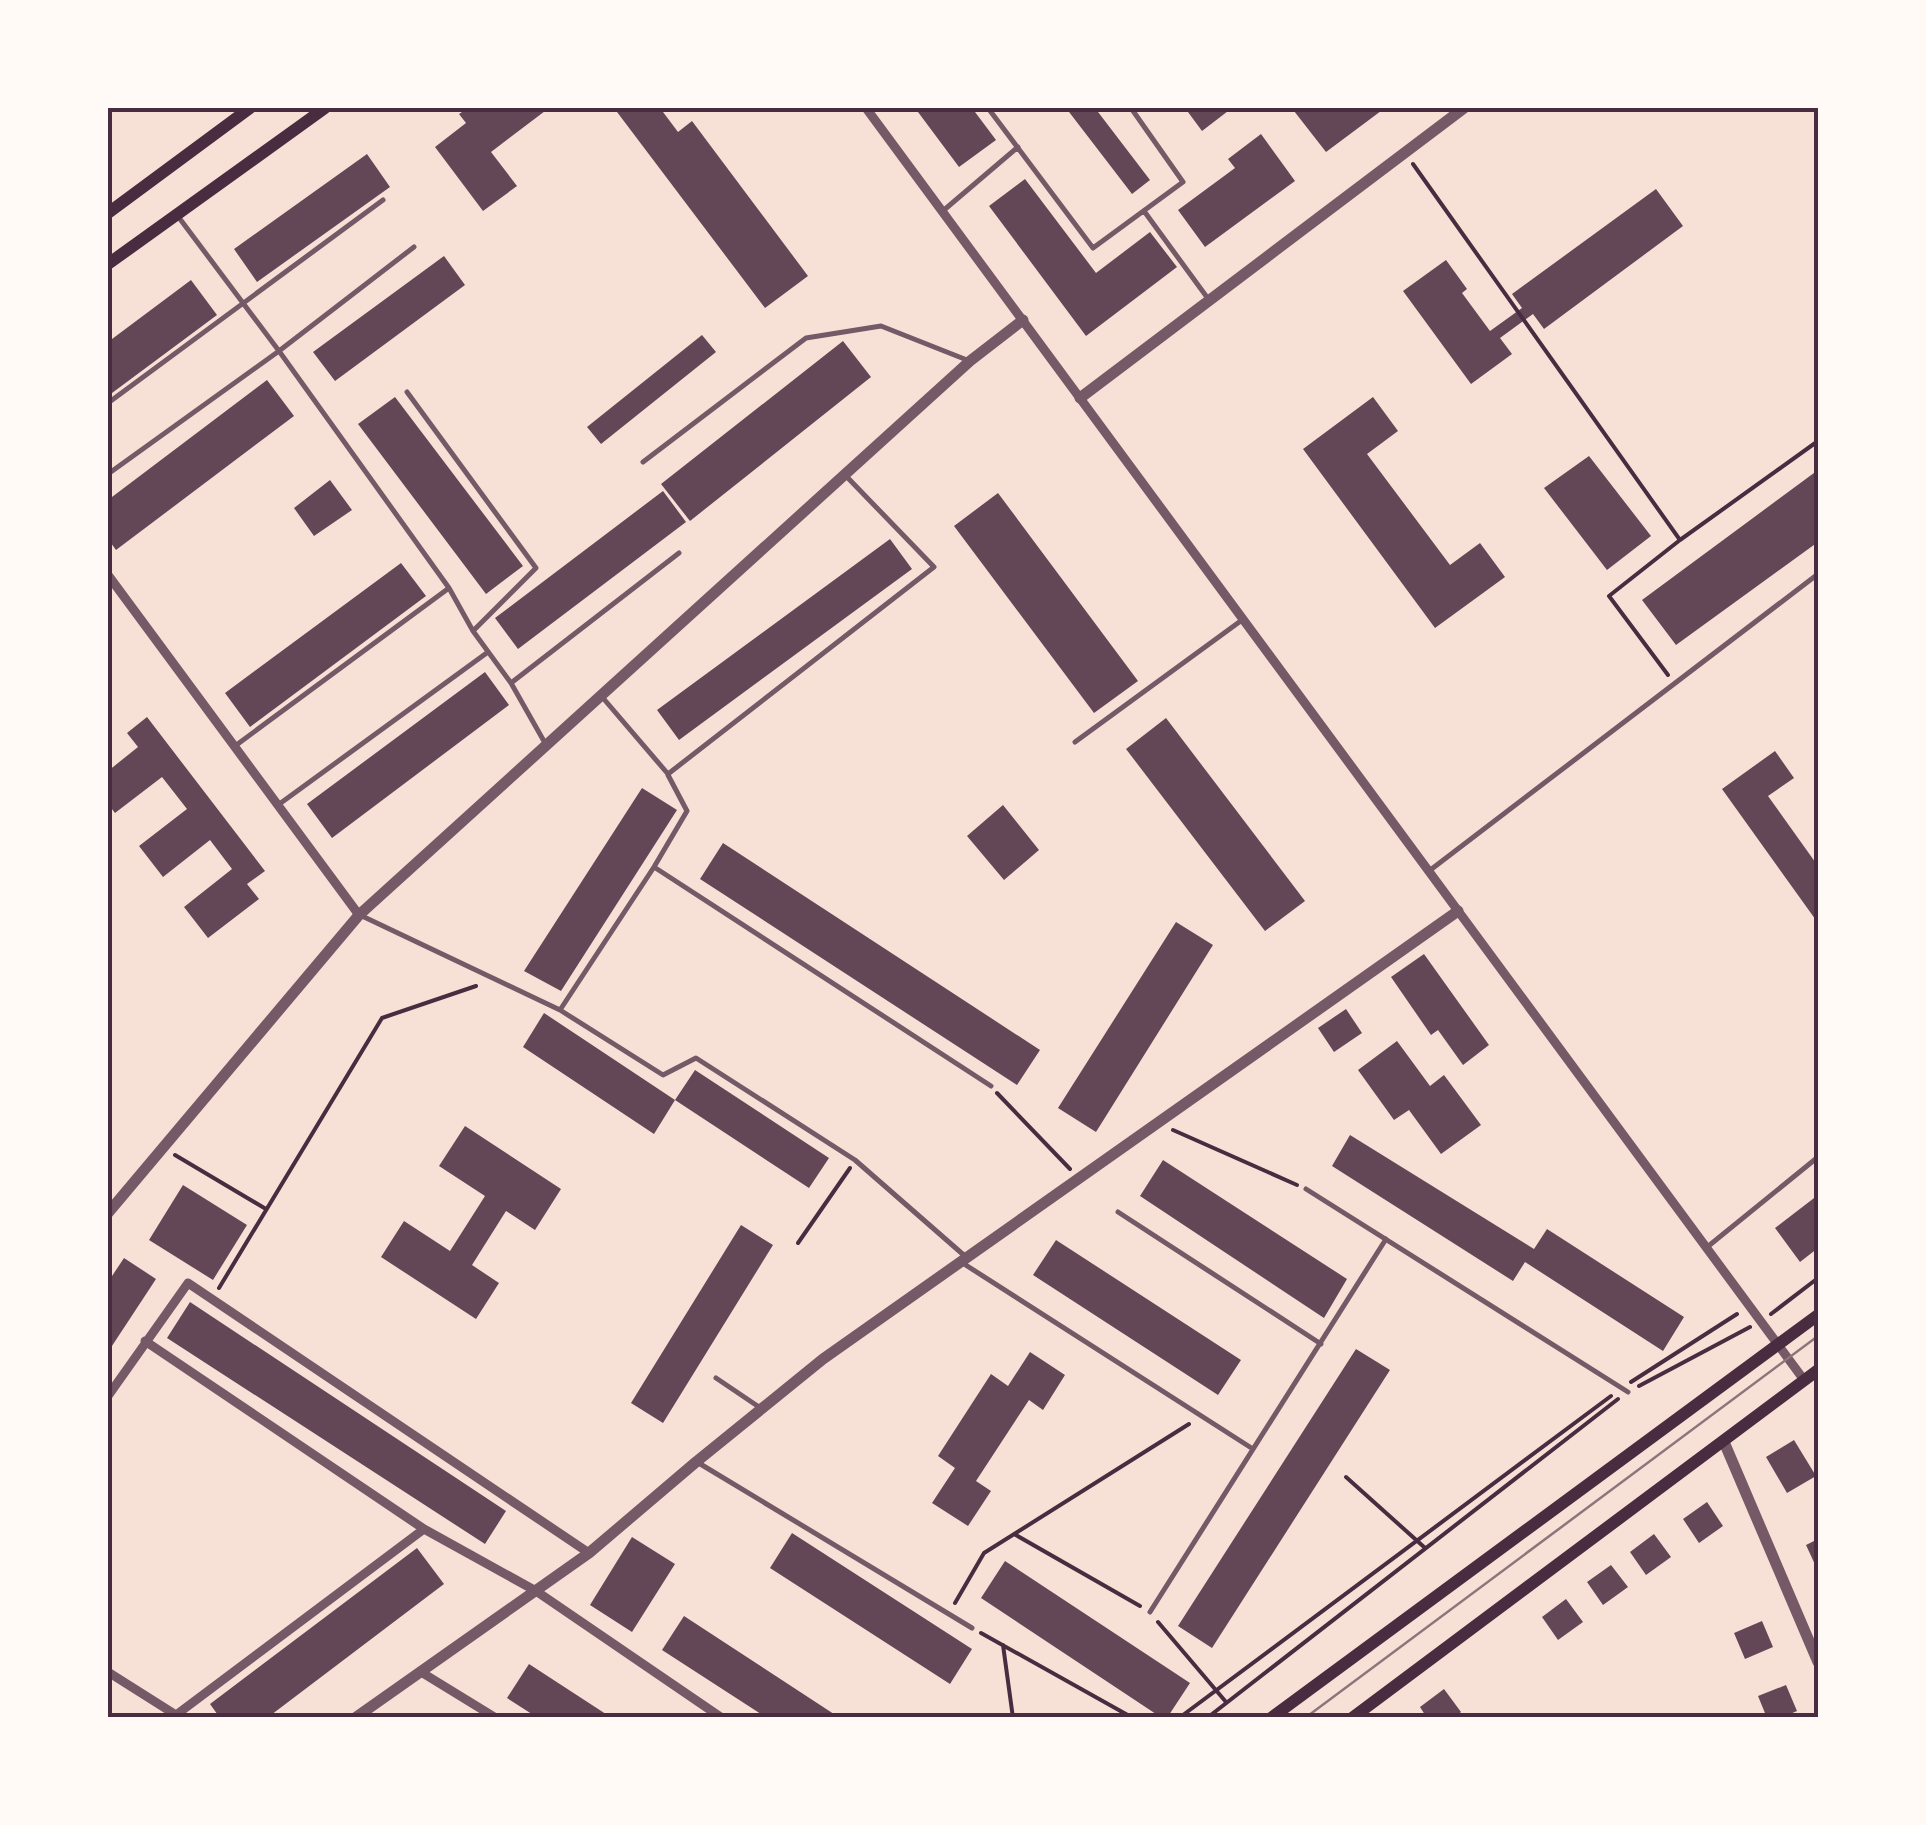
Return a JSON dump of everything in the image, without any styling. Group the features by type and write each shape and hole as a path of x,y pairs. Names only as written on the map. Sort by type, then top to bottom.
{"main road":[{"path":"110,207 250,108"},
{"path":"108,264 325,108"},
{"path":"1271,1718 1818,1315"},
{"path":"1352,1718 1818,1370"}],"street":[{"path":"866,108 1804,1380"},
{"path":"1080,398 1464,108"},
{"path":"108,1213 359,915 970,361 1022,320"},
{"path":"108,575 359,915"},
{"path":"356,1718 589,1553 822,1360 1458,911"},
{"path":"108,1396 188,1283 589,1553"},
{"path":"145,1340 424,1529 536,1590 722,1718"},
{"path":"1724,1442 1818,1662"},
{"path":"108,1672 177,1716 424,1529"},
{"path":"421,1672 496,1718"}],"lane":[{"path":"988,108 1093,248 1184,182 1131,108"},
{"path":"942,211 1018,147"},
{"path":"108,402 383,200"},
{"path":"1144,211 1209,300"},
{"path":"176,214 279,350 449,588 546,745"},
{"path":"108,474 414,247"},
{"path":"643,462 806,338 881,326 970,361"},
{"path":"407,392 536,568 473,631"},
{"path":"668,774 934,567 845,475"},
{"path":"511,684 680,553"},
{"path":"1429,871 1818,574"},
{"path":"234,746 449,588"},
{"path":"1075,742 1244,620"},
{"path":"278,805 488,652"},
{"path":"560,1010 687,811 668,774 601,696"},
{"path":"654,867 990,1086"},
{"path":"359,915 560,1010 664,1075 696,1058 855,1160 964,1260 1252,1449"},
{"path":"1706,1248 1818,1157"},
{"path":"1306,1189 1624,1390"},
{"path":"1118,1212 1320,1344"},
{"path":"1150,1612 1386,1239"},
{"path":"716,1378 762,1409"},
{"path":"696,1462 972,1628"}],"path":[{"path":"1404,152 1680,540"},
{"path":"1674,684 1609,596 1818,442"},
{"path":"212,1299 382,1018 495,979"},
{"path":"990,1086 1079,1178"},
{"path":"1158,1123 1306,1189"},
{"path":"162,1148 266,1209"},
{"path":"798,1243 855,1160"},
{"path":"1207,1718 1624,1390 1761,1322 1818,1278"},
{"path":"1179,1718 1415,1541 1624,1390 1749,1306"},
{"path":"949,1614 984,1553 1202,1416"},
{"path":"1346,1476 1425,1549"},
{"path":"1014,1534 1150,1612 1226,1702"},
{"path":"972,1628 1133,1718"},
{"path":"1003,1645 1013,1718"}],"building":[{"path":"468,108 549,108 491,152 517,186 483,211 435,147 466,123 459,114"},
{"path":"614,108 660,108 678,132 692,121 808,276 765,308"},
{"path":"915,108 972,108 996,140 959,167"},
{"path":"1066,108 1095,108 1150,180 1132,194"},
{"path":"1185,108 1232,108 1202,131"},
{"path":"1385,108 1326,152 1294,111"},
{"path":"1261,134 1295,181 1205,247 1178,210 1235,168 1228,159"},
{"path":"367,154 390,187 257,282 234,249"},
{"path":"1025,179 1096,273 1150,232 1177,267 1086,336 989,206"},
{"path":"1656,189 1683,226 1544,329 1533,314 1500,338 1512,354 1471,384 1403,291 1446,260 1467,289 1462,293 1490,331 1522,308 1512,294"},
{"path":"444,256 465,285 335,381 313,352"},
{"path":"191,280 217,315 108,396 108,342"},
{"path":"702,335 716,352 601,444 587,427"},
{"path":"843,341 871,377 690,521 661,484"},
{"path":"267,380 294,416 116,550 108,539 108,500"},
{"path":"395,397 523,566 486,594 358,424"},
{"path":"1373,397 1398,431 1367,454 1450,565 1480,543 1505,577 1435,628 1303,449"},
{"path":"1589,456 1651,536 1607,570 1544,488"},
{"path":"1818,470 1818,542 1676,645 1642,600"},
{"path":"330,480 352,510 314,536 294,508"},
{"path":"663,491 686,522 518,649 495,618"},
{"path":"998,493 1138,681 1094,713 954,526"},
{"path":"890,539 912,569 679,740 657,710"},
{"path":"401,563 426,596 250,727 225,693"},
{"path":"485,672 509,705 332,838 307,804"},
{"path":"147,717 265,871 247,884 259,899 208,938 184,907 232,869 210,840 163,877 139,846 187,809 162,777 115,813 108,804 108,771 138,747 127,733"},
{"path":"1166,718 1305,901 1265,931 1126,749"},
{"path":"1775,751 1794,778 1768,796 1818,866 1818,923 1722,789"},
{"path":"642,788 677,810 561,991 524,971"},
{"path":"1003,805 1039,850 1004,880 967,836"},
{"path":"723,843 1040,1050 1017,1085 700,879"},
{"path":"1176,922 1213,945 1096,1132 1058,1108"},
{"path":"1424,954 1489,1045 1463,1065 1438,1030 1431,1035 1391,977"},
{"path":"1346,1009 1362,1033 1334,1052 1318,1028"},
{"path":"544,1013 675,1100 654,1134 523,1047"},
{"path":"1397,1041 1430,1086 1444,1075 1481,1125 1441,1154 1409,1110 1394,1120 1358,1070"},
{"path":"695,1070 829,1158 809,1188 675,1100"},
{"path":"465,1126 561,1189 535,1230 506,1211 472,1265 499,1283 476,1319 381,1257 404,1221 450,1251 485,1196 439,1166"},
{"path":"1350,1135 1534,1249 1547,1229 1684,1317 1663,1351 1525,1262 1513,1281 1332,1166"},
{"path":"1163,1160 1347,1279 1324,1318 1140,1196"},
{"path":"183,1185 247,1225 213,1280 149,1240"},
{"path":"1818,1195 1818,1248 1800,1262 1775,1228"},
{"path":"741,1225 773,1245 663,1423 631,1403"},
{"path":"1056,1240 1241,1360 1218,1395 1033,1275"},
{"path":"124,1258 156,1279 108,1352 108,1282"},
{"path":"190,1302 506,1511 485,1544 167,1338"},
{"path":"1356,1349 1390,1370 1212,1648 1178,1626"},
{"path":"1030,1352 1065,1375 1043,1410 1029,1400 976,1481 991,1491 968,1526 932,1503 955,1468 938,1456 991,1374 1008,1386"},
{"path":"1794,1440 1816,1476 1787,1493 1766,1457"},
{"path":"1707,1502 1723,1526 1699,1543 1683,1519"},
{"path":"792,1533 972,1649 950,1684 770,1568"},
{"path":"1654,1534 1671,1557 1646,1575 1630,1552"},
{"path":"632,1537 675,1564 632,1632 590,1605"},
{"path":"1818,1539 1818,1571 1806,1545"},
{"path":"417,1548 444,1584 267,1718 220,1718 210,1704"},
{"path":"1005,1561 1190,1683 1167,1718 981,1598"},
{"path":"1611,1565 1628,1587 1603,1605 1587,1582"},
{"path":"1566,1599 1583,1622 1558,1640 1542,1617"},
{"path":"684,1616 840,1718 767,1718 662,1650"},
{"path":"1762,1621 1773,1647 1745,1659 1734,1633"},
{"path":"529,1664 612,1718 538,1718 507,1698"},
{"path":"1786,1685 1797,1711 1781,1718 1767,1718 1758,1696"},
{"path":"1444,1689 1461,1712 1454,1718 1427,1718 1420,1707"}],"tram line":[{"path":"1305,1718 1818,1336"}]}
